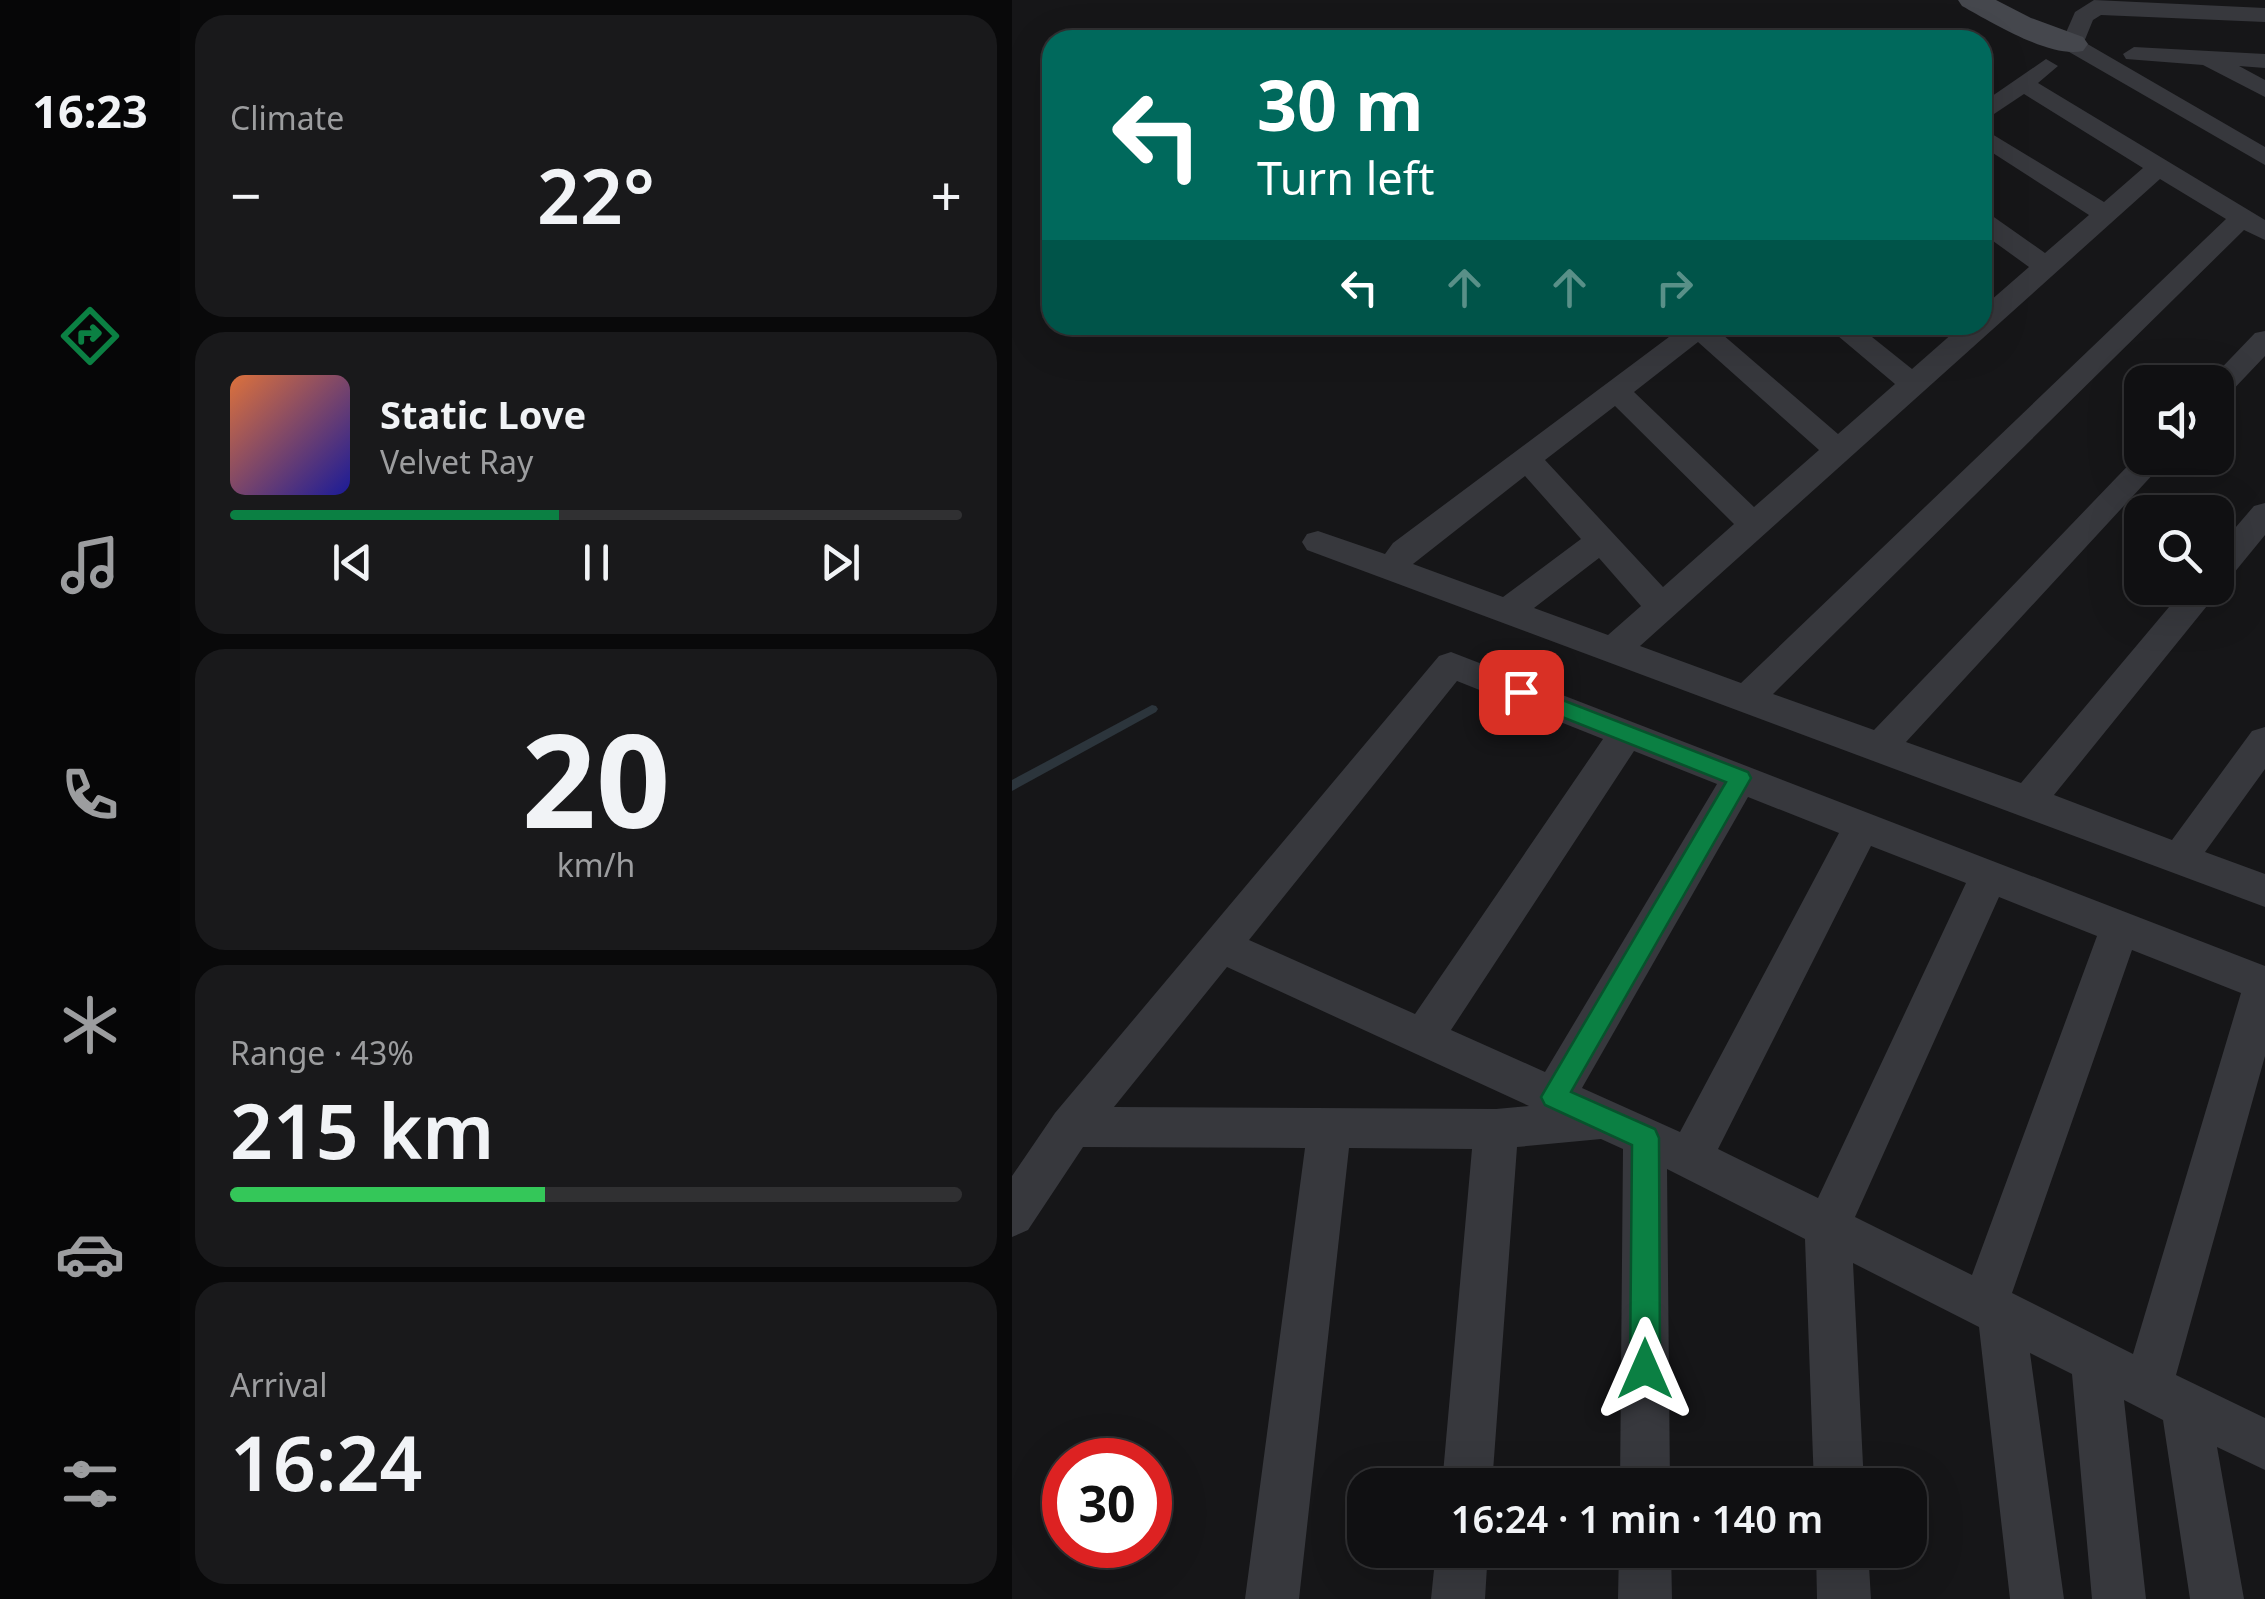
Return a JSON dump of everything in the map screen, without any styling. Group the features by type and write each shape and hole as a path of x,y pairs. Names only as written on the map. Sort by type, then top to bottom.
{"street":[{"path":"1973,0 2020,25 2072,44 2264,158"},
{"path":"2072,44 2083,17 2103,4 2264,15"},
{"path":"2134,54 2264,62"},
{"path":"2207,59 2264,90"},
{"path":"1992,107 2046,66"},
{"path":"1747,698 2253,225 2023,84"},
{"path":"1992,141 2104,214"},
{"path":"1992,314 2159,167"},
{"path":"1992,228 2045,266"},
{"path":"1393,567 1404,552 1689,335"},
{"path":"1711,335 1839,450"},
{"path":"1852,335 1913,384"},
{"path":"1612,651 1969,335"},
{"path":"2234,372 2264,340"},
{"path":"1616,391 1754,525"},
{"path":"1526,458 1662,607"},
{"path":"1879,748 2137,475"},
{"path":"2234,550 2264,513"},
{"path":"1510,610 1600,540"},
{"path":"1318,542 2264,891"},
{"path":"2028,801 2189,605"},
{"path":"1012,1215 1071,1127 1451,665 2264,984 2166,1396 2218,1599"},
{"path":"1423,1037 1626,734"},
{"path":"2179,859 2264,741"},
{"path":"1554,1097 1740,778"},
{"path":"1690,1158 1862,826"},
{"path":"1838,1468 1828,1226 1989,876"},
{"path":"2036,1599 1993,1308 2120,928"},
{"path":"1220,945 1690,1158 2264,1446"},
{"path":"1071,1127 1624,1128"},
{"path":"1468,1468 1496,1128"},
{"path":"1624,1128 1644,1468"},
{"path":"1272,1599 1330,1130"},
{"path":"2095,1360 2119,1599"},
{"path":"1458,1599 1461,1568"},
{"path":"1645,1568 1645,1599"},
{"path":"1843,1568 1844,1599"}],"waterway":[{"path":"1012,786 1152,709"}],"route":[{"path":"1521,692 1740,778 1554,1097 1645,1138 1645,1369"}]}
